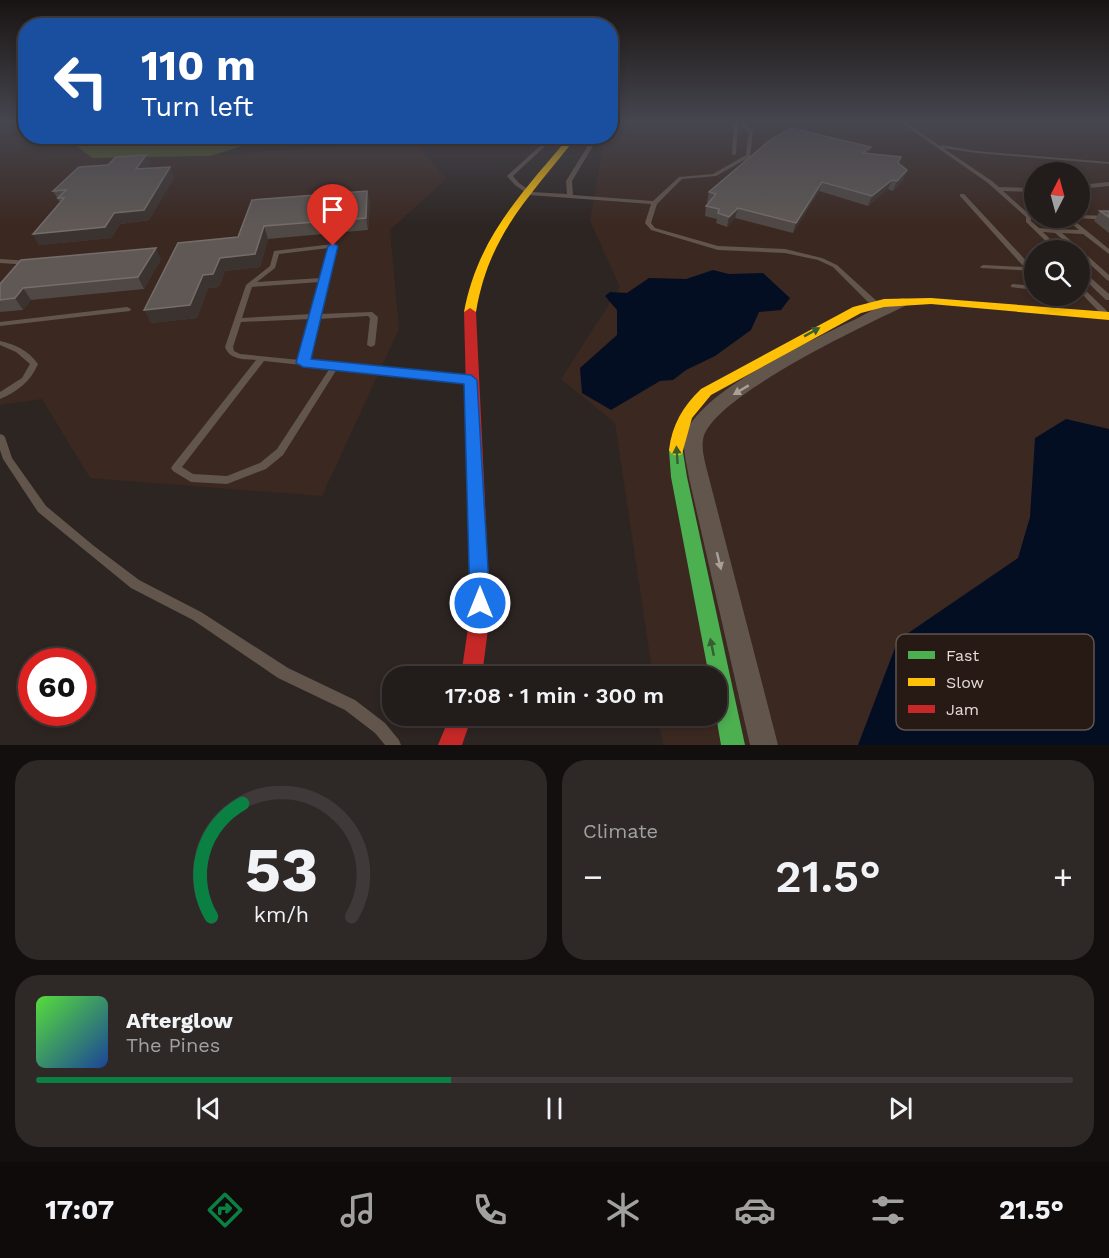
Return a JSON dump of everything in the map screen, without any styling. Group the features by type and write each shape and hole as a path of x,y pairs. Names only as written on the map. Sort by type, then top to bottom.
{"main road":[{"path":"473,666 480,586 469,327 476,280 492,243 558,156"},
{"path":"903,302 949,302 1109,316"},
{"path":"686,431 676,446 679,477 733,745"},
{"path":"450,745 457,726"}],"street":[{"path":"764,745 699,478 694,447 686,431 701,422 720,402 835,333 880,308 903,302"}],"lane":[{"path":"532,156 510,176 511,180 530,192 654,203"},
{"path":"570,197 570,181 585,156"},
{"path":"748,156 714,175 681,178 654,203 648,223 661,232 718,248 763,248 813,257 835,266 880,308"},
{"path":"952,156 998,189 1024,212"},
{"path":"1022,156 1109,163"},
{"path":"1090,186 1109,184"},
{"path":"998,189 1024,190"},
{"path":"962,195 1024,260"},
{"path":"1090,217 1109,218"},
{"path":"1053,228 1066,240"},
{"path":"1081,228 1109,252"},
{"path":"1036,230 1086,232"},
{"path":"1036,230 1047,240"},
{"path":"303,363 333,246 276,252 273,267 249,285 229,347 231,352 238,356 261,359 471,380"},
{"path":"0,261 34,264"},
{"path":"1090,261 1109,279"},
{"path":"982,267 1024,268"},
{"path":"249,285 325,280"},
{"path":"1090,280 1109,298"},
{"path":"1013,286 1024,287"},
{"path":"1090,298 1109,316"},
{"path":"0,324 127,309"},
{"path":"239,320 369,314 374,317 371,345"},
{"path":"0,343 18,348 29,356 34,364 32,372 24,381 0,396"},
{"path":"261,359 176,468 191,478 227,480 263,466 280,452 335,366"},
{"path":"0,437 8,459 24,487 42,509 90,549 135,584 197,616 283,673 351,705 380,728 394,745"}],"shaded area":[{"path":"0,156 89,156 92,158 426,156 446,179 390,230 399,329 322,496 90,478 42,399 0,405"},
{"path":"601,156 1109,156 1109,745 663,745 660,726 727,726 727,666 651,666 615,423 561,379 620,287 590,221"}],"green space":[{"path":"89,156 212,156 211,156 92,158"}],"water":[{"path":"713,270 729,274 763,273 790,298 781,310 759,312 751,330 715,356 686,370 673,380 660,381 611,410 582,393 580,368 617,335 617,310 605,296 610,292 627,293 649,278 686,279"},
{"path":"1066,419 1109,429 1109,745 858,745 896,645 896,730 1094,730 1094,634 907,634 1018,558 1030,517 1035,438"}],"building":[{"path":"145,156 136,169 170,167 144,210 114,213 105,227 33,234 64,198 58,198 66,190 53,191 79,167 108,165 116,157"},
{"path":"752,156 889,156 901,157 898,163 907,170 897,181 892,180 872,196 822,182 796,223 738,208 729,217 718,213 719,209 706,206 716,194 709,192"},
{"path":"367,191 366,218 264,226 255,254 220,258 213,274 203,275 190,305 144,310 178,243 238,237 252,200"},
{"path":"1100,211 1109,211 1109,217"},
{"path":"156,248 138,277 23,288 15,298 0,300 0,284 21,260"}],"traffic: fast":[{"path":"677,450 679,477 733,745"}],"traffic: slow":[{"path":"470,312 474,286 494,239 524,196 558,156"},
{"path":"677,450 679,433 685,418 706,392 857,310 884,303 931,301 1109,316"}],"traffic: jam":[{"path":"470,312 480,586 479,621 473,666"},
{"path":"450,745 457,726"}],"route":[{"path":"333,246 303,363 471,380 480,603"}]}
